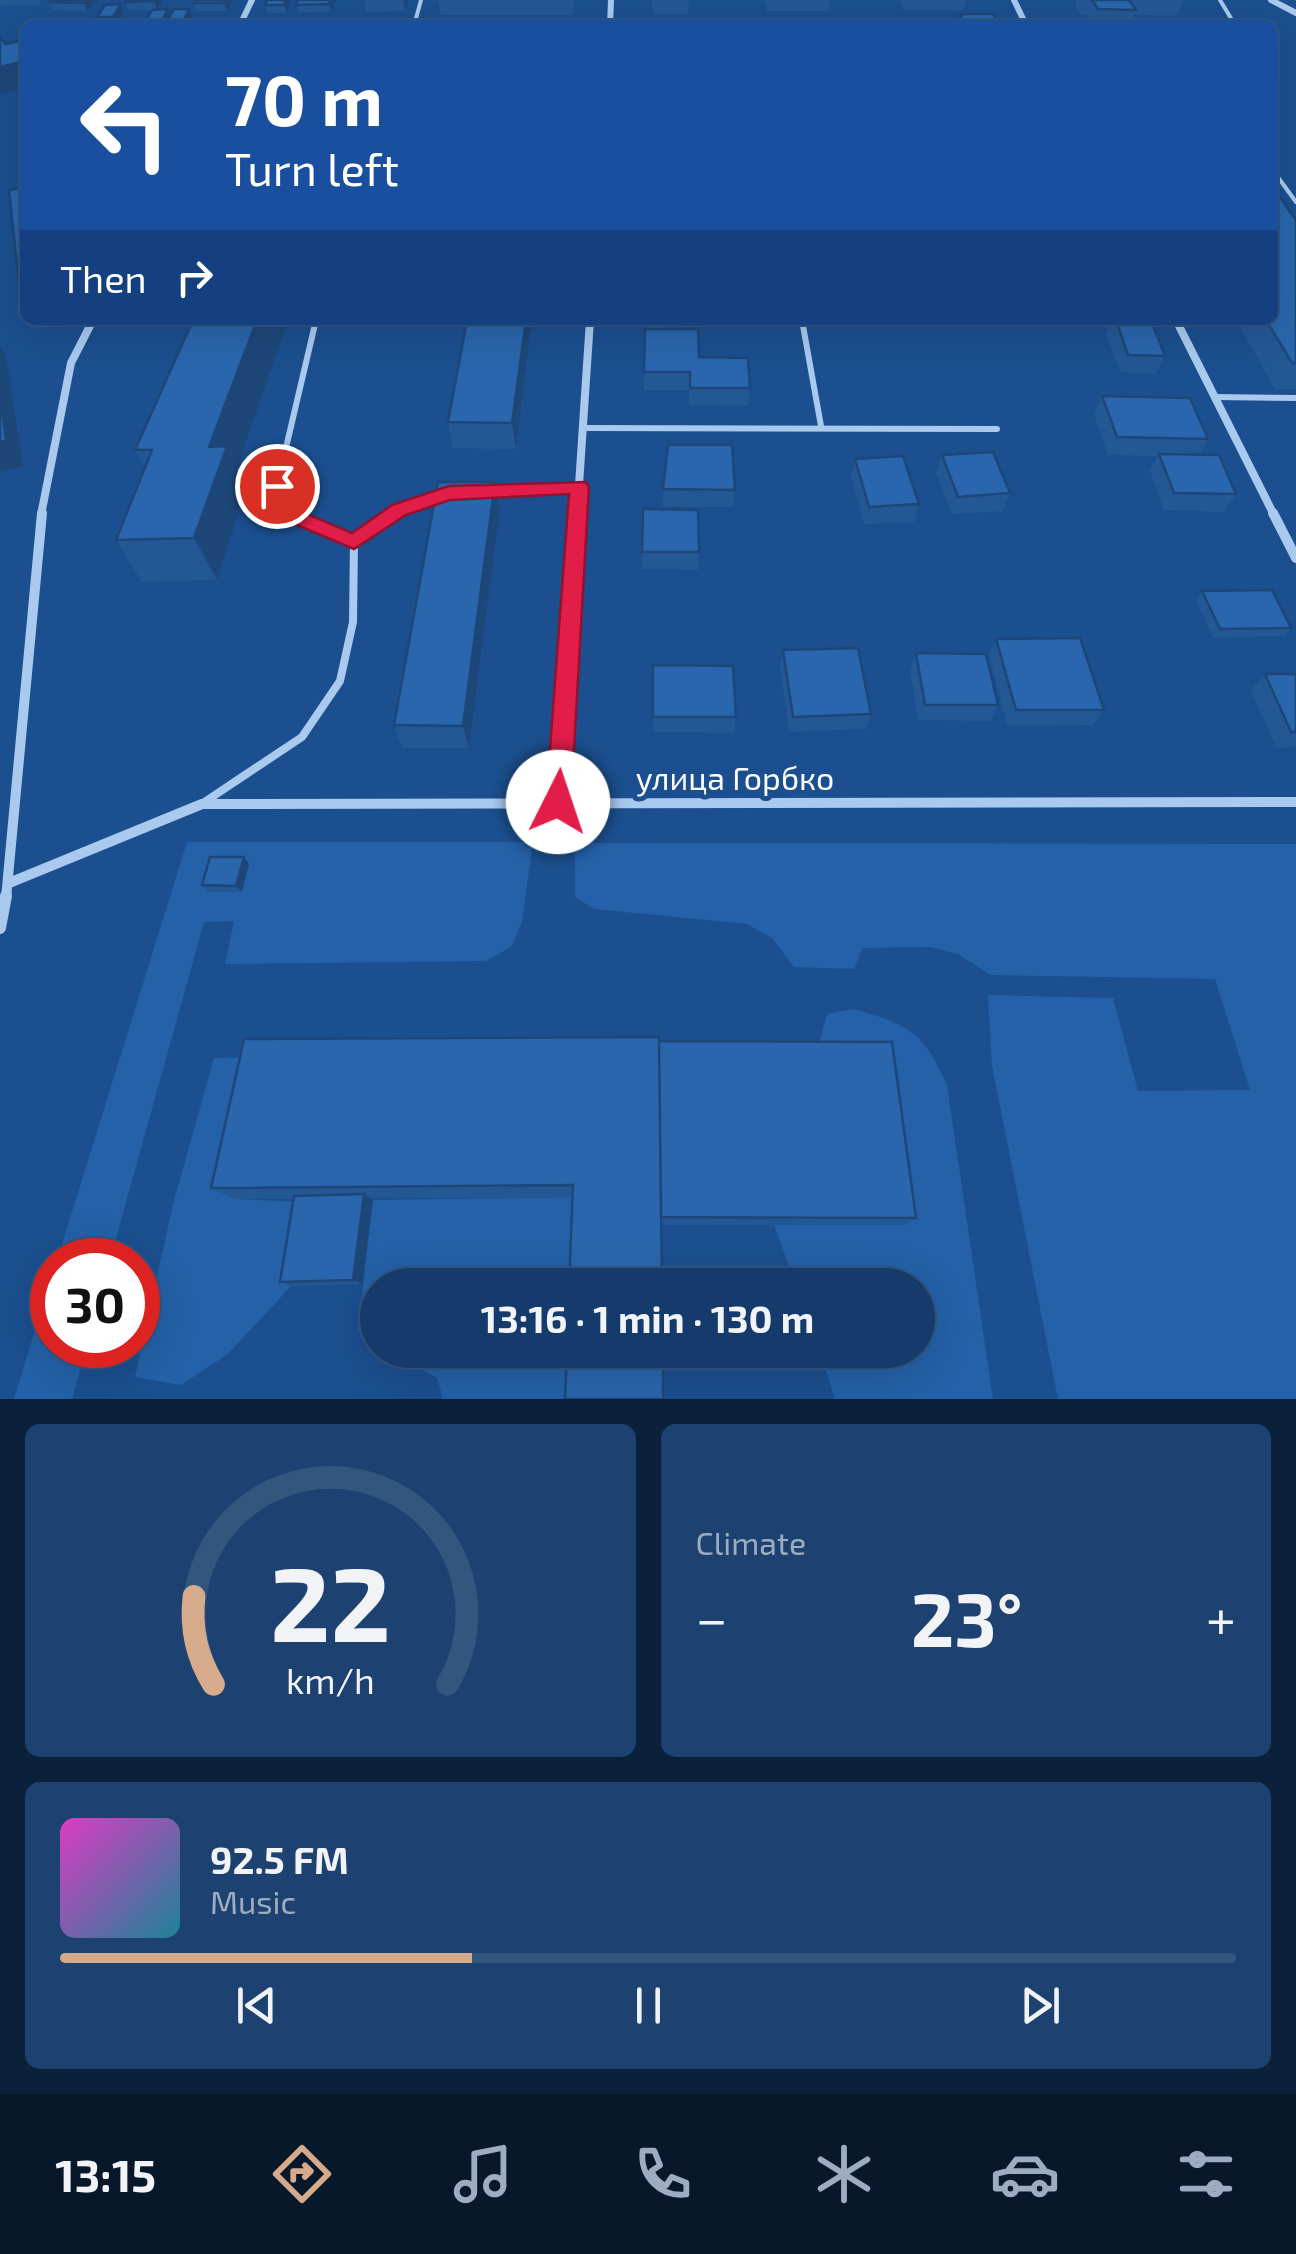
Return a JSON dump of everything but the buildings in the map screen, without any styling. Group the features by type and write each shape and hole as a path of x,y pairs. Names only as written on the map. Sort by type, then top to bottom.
{"street":[{"path":"1271,0 1296,13"},
{"path":"0,928 9,883 40,528 71,363 90,325"},
{"path":"558,802 590,325"},
{"path":"1178,325 1296,558"},
{"name":"улица Горбко","path":"9,883 202,804 1296,802"}],"lane":[{"path":"1278,177 1296,202"},
{"path":"315,325 277,486 286,514 354,542"},
{"path":"803,325 821,426"},
{"path":"1214,397 1296,398"},
{"path":"583,428 997,429"},
{"path":"487,490 580,487"},
{"path":"354,542 399,510 449,493"},
{"path":"202,804 302,738 340,681 353,622 354,542"}],"shaded area":[{"path":"187,842 533,842 522,922 511,947 486,961 225,964 234,921 204,922 116,1238 64,1238"},
{"path":"575,843 1296,844 1296,1399 1058,1399 992,1066 988,995 1113,998 1138,1091 1250,1090 1215,979 991,975 958,954 931,947 863,948 854,969 794,967 772,938 747,924 594,909 575,897"},
{"path":"854,1009 901,1026 922,1041 947,1085 993,1399 835,1399 825,1368 935,1368 935,1268 790,1268 774,1225 821,1056 820,1040 827,1014"},
{"path":"265,1057 235,1199 305,1202 291,1286 228,1354 181,1385 135,1377 137,1368 160,1368 160,1263 214,1058"},
{"path":"577,1197 575,1268 365,1268 373,1200"},
{"path":"30,1346 30,1368 81,1368 72,1399 14,1399"},
{"path":"419,1368 571,1368 570,1399 443,1399 437,1378"}],"route":[{"path":"277,486 286,514 354,542 399,510 449,493 580,487 558,802"}]}
